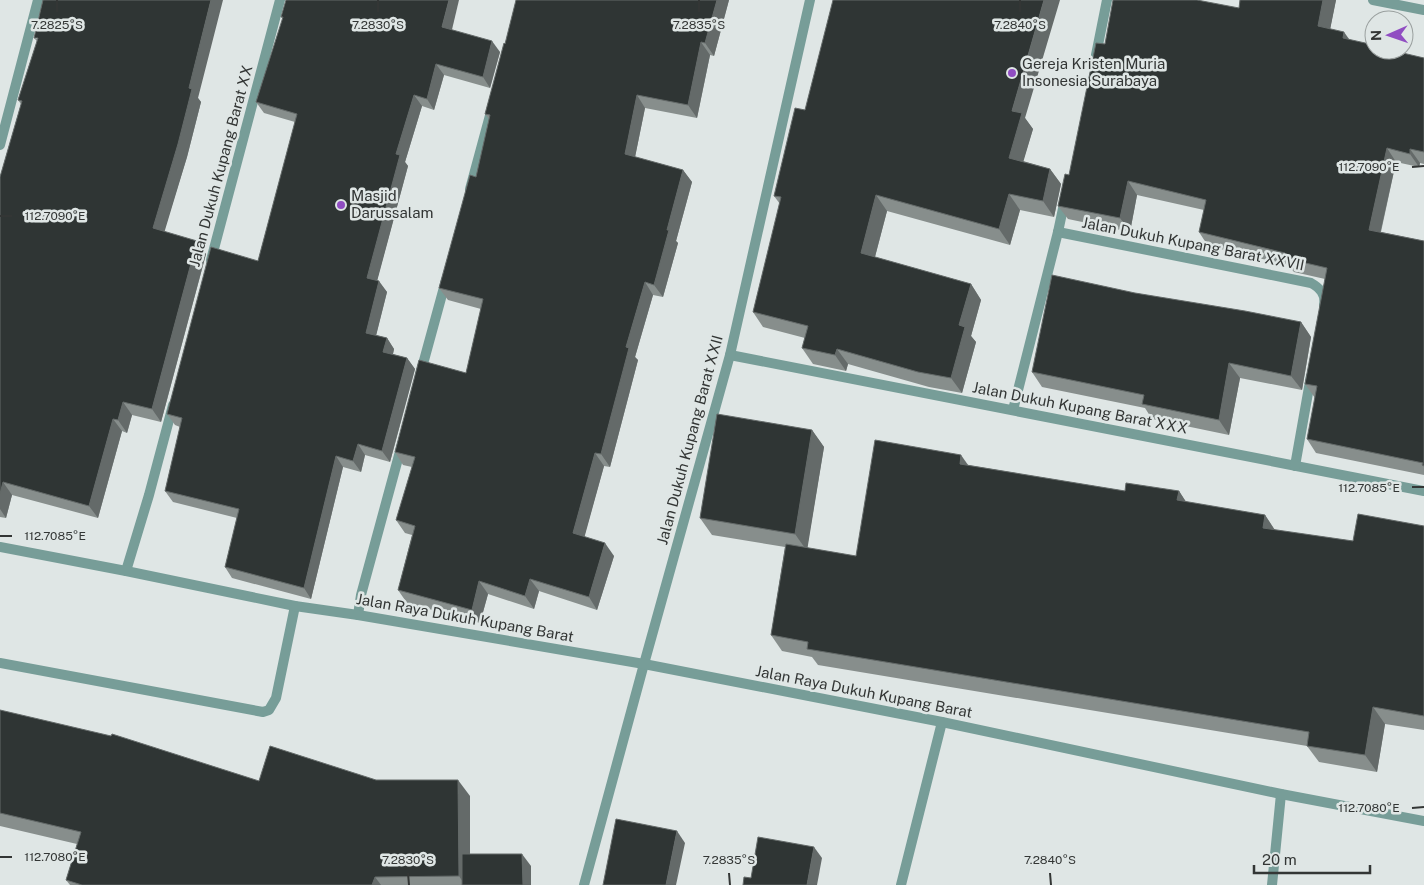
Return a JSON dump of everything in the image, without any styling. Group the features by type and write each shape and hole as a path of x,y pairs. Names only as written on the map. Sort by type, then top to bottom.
{"street":[{"path":"0,145 38,0"},
{"name":"Jalan Dukuh Kupang Barat XX","path":"210,267 280,0"},
{"name":"Jalan Dukuh Kupang Barat XXII","path":"584,885 730,355 810,0"},
{"path":"1093,68 1107,0"},
{"path":"1373,0 1424,10"},
{"path":"467,202 495,96"},
{"path":"1014,410 1066,194"},
{"name":"Jalan Dukuh Kupang Barat XXVII","path":"1058,232 1311,283 1320,288 1325,300 1321,320"},
{"path":"418,385 448,270"},
{"name":"Jalan Dukuh Kupang Barat XXX","path":"730,355 1424,491"},
{"path":"1295,466 1312,368"},
{"path":"126,570 149,495 177,391"},
{"path":"358,615 361,595 405,433"},
{"name":"Jalan Raya Dukuh Kupang Barat","path":"0,547 126,570 295,606 644,664 942,722 1281,794 1424,821"},
{"path":"0,663 263,712 269,710 276,698 295,606"},
{"path":"901,885 942,722"},
{"path":"1272,885 1281,794"}],"building":[{"path":"43,0 211,0 189,88 192,89 153,228 197,241 152,409 123,402 118,420 113,419 89,506 3,482 0,494 0,177 22,101 18,100 38,38 34,38"},
{"path":"286,0 449,0 442,27 492,41 483,77 436,64 427,99 414,95 396,154 400,155 367,278 379,281 366,333 387,338 383,352 407,358 382,451 358,444 353,461 336,456 304,588 225,567 239,509 165,491 182,418 167,414 211,247 258,261 297,114 256,102 283,17 281,17"},
{"path":"516,0 717,0 705,43 701,42 688,105 637,95 625,154 683,170 654,285 645,282 626,347 629,348 601,454 595,453 573,533 605,543 589,597 530,579 525,596 479,581 472,610 398,590 415,526 396,520 415,457 395,452 419,360 466,373 483,299 439,288 470,175 476,177 490,115 485,114"},
{"path":"833,0 1044,0 1012,111 1022,113 1009,158 1050,169 1043,201 1009,194 999,229 876,195 861,253 971,284 959,325 965,327 951,378 918,372 837,349 835,355 802,348 808,326 753,312 781,197 774,196 795,108 805,110"},
{"path":"1113,0 1197,0 1239,8 1240,0 1323,0 1318,26 1344,32 1343,38 1364,43 1364,60 1414,60 1414,56 1424,58 1424,152 1410,149 1410,154 1387,148 1369,230 1424,241 1424,466 1422,465 1423,463 1307,439 1317,386 1305,384 1327,268 1284,258 1285,253 1199,232 1206,200 1128,181 1120,218 1058,206 1065,174 1069,175 1096,43 1105,44"},
{"path":"1052,275 1135,293 1301,322 1291,376 1229,363 1219,420 1142,404 1144,395 1032,372"},
{"path":"717,414 812,430 795,534 700,518"},
{"path":"875,440 961,455 960,464 1125,491 1126,483 1179,491 1177,500 1265,515 1263,528 1353,541 1358,514 1424,526 1424,716 1373,707 1365,755 1307,746 1309,732 807,649 808,642 771,635 786,544 856,556"},
{"path":"0,710 111,736 112,734 259,781 270,746 376,780 458,780 459,876 375,877 372,885 82,885 66,880 81,832 0,813"},
{"path":"616,819 677,831 666,885 603,885"},
{"path":"758,837 814,847 807,885 743,885 744,877 751,878"},
{"path":"462,854 522,854 523,885 462,885"}],"place":[{"name":"Gereja Kristen Muria Insonesia Surabaya","path":"1012,73"},
{"name":"Masjid Darussalam","path":"341,205"}]}
